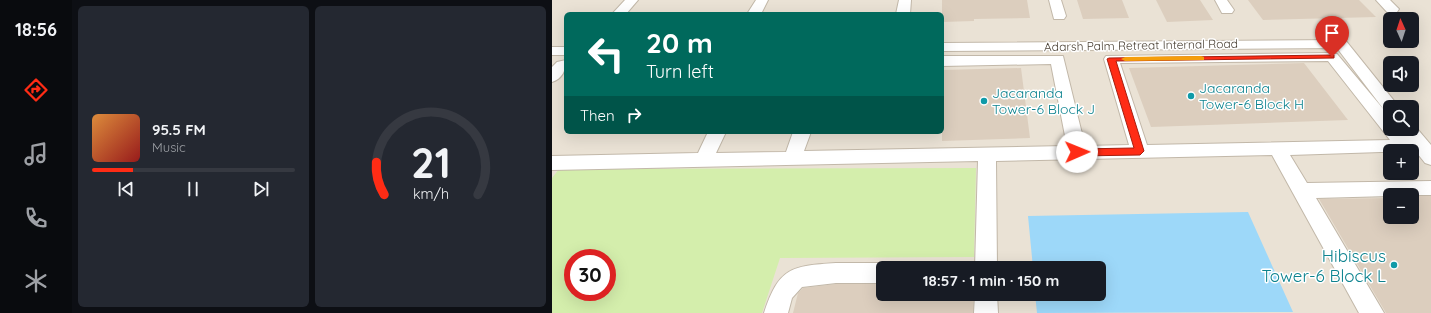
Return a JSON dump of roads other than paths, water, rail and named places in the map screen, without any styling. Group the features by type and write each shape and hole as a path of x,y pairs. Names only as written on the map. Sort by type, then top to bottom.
{"street":[{"path":"621,12 632,0"},
{"path":"755,12 762,0"},
{"path":"903,12 905,0"},
{"path":"1055,0 1059,16"},
{"path":"1382,0 1392,10"},
{"name":"Adarsh Palm Retreat Internal Road","path":"944,47 1341,44 1385,100"},
{"path":"552,51 564,51"},
{"path":"1140,151 1111,59 1332,57 1402,144"},
{"path":"944,61 1058,60 1077,152"},
{"path":"552,77 562,65 564,65"},
{"path":"704,160 716,134"},
{"path":"793,158 801,134"},
{"path":"1413,136 1426,152"},
{"path":"552,163 1383,146"},
{"path":"1277,148 1372,313"},
{"path":"986,261 987,154"},
{"path":"1302,191 1431,188"},
{"path":"776,313 783,292 794,280 810,275 876,273"},
{"path":"986,301 986,313"}],"water":[{"path":"1248,212 1293,312 1037,313 1036,301 1106,301 1106,261 1032,261 1028,216"}],"place":[{"name":"Jacaranda Tower-6 Block H","path":"1191,96"},
{"name":"Jacaranda Tower-6 Block J","path":"984,101"},
{"name":"Hibiscus Tower-6 Block L","path":"1394,265"}]}
